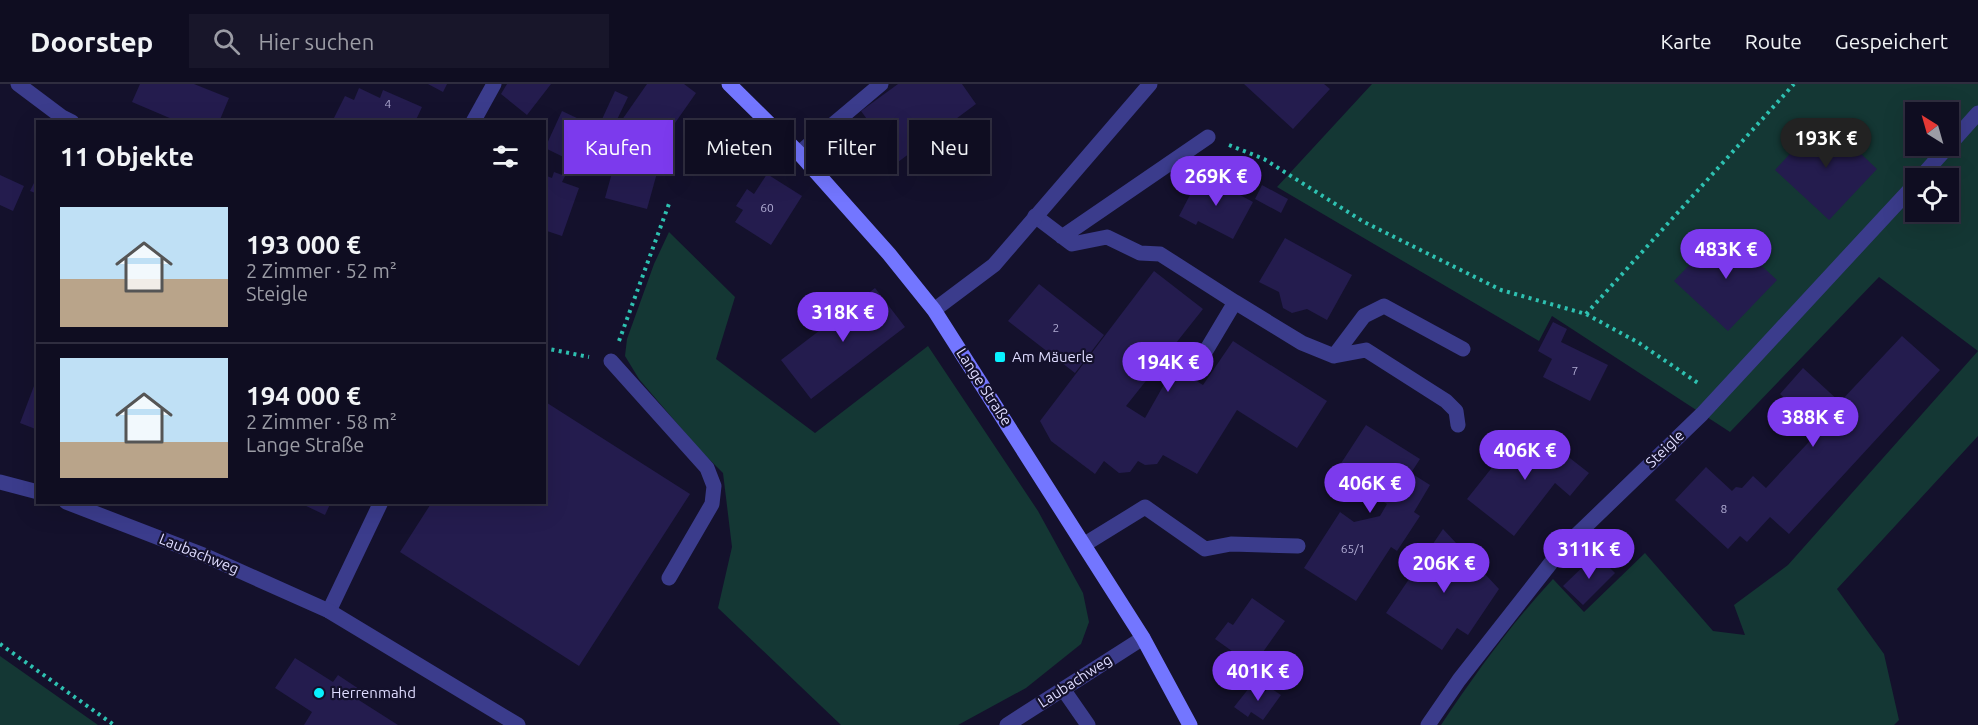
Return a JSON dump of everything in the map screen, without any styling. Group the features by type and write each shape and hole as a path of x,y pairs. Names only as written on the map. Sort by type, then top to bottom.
{"street":[{"path":"18,84 68,120"},
{"path":"474,120 494,84"},
{"name":"Lange Straße","path":"729,84 799,153 889,254 934,310 1143,638 1190,725"},
{"path":"799,153 881,84"},
{"path":"934,310 994,266 1150,84"},
{"path":"1929,168 1978,113"},
{"path":"1062,237 1209,137"},
{"name":"Steigle","path":"1428,725 1459,680 1561,550 1716,398 1905,195"},
{"path":"1035,216 1072,244 1107,237 1140,253 1160,254 1302,343 1334,356 1366,350 1446,401 1456,411 1458,425"},
{"path":"1201,360 1235,302"},
{"path":"1334,356 1364,316 1384,306 1463,349"},
{"path":"611,361 707,468 714,486 712,504 669,578"},
{"path":"0,482 36,491"},
{"name":"Laubachweg","path":"71,504 207,556 329,611 518,725"},
{"path":"329,611 380,504"},
{"path":"1084,544 1145,507 1205,549 1231,544 1298,546"},
{"name":"Laubachweg","path":"1007,725 1143,638"},
{"path":"1063,689 1088,725"}],"path":[{"path":"1586,314 1794,84"},
{"path":"1209,137 1264,159 1364,222 1501,290 1586,314 1640,343 1696,381 1716,398"},
{"path":"546,348 611,361 670,201"},
{"path":"0,644 114,725"}],"green space":[{"path":"1372,84 1978,84 1978,351 1879,277 1730,432 1552,316 1539,341 1277,187"},
{"path":"669,232 735,297 716,359 815,433 928,346 1038,511 1083,593 1089,622 1081,644 1026,688 958,725 841,725 718,608 732,547 723,473 698,448 639,379 625,356 627,339 654,264"},
{"path":"1978,351 1978,436 1837,589 1884,654 1899,720 1894,725 1441,725 1494,650 1553,579 1584,612 1645,553 1713,631 1745,635 1734,605 1788,565"},
{"path":"0,656 98,725 0,725"}],"building":[{"path":"140,84 194,84 229,98 220,120 174,120 132,102"},
{"path":"428,84 447,84 443,92"},
{"path":"507,84 551,84 527,115 501,94"},
{"path":"647,84 684,84 696,93 673,126 673,120 622,120"},
{"path":"898,84 962,84 976,104 954,120 909,120 909,154 898,162 897,120 868,120 861,111"},
{"path":"1244,84 1324,84 1330,89 1293,129"},
{"path":"359,88 380,98 383,90 422,107 416,120 333,120 345,96 354,100"},
{"path":"615,91 628,97 617,120 602,120"},
{"path":"562,111 581,120 564,120 564,157 546,148"},
{"path":"1823,118 1877,169 1829,220 1775,170"},
{"path":"554,172 565,176 562,182 579,188 562,236 546,231 546,176 552,178"},
{"path":"612,174 657,174 647,209 605,198"},
{"path":"767,174 802,196 771,245 735,222 743,210 736,206 747,189 754,194"},
{"path":"1201,174 1253,202 1233,239 1198,221 1196,225 1179,216"},
{"path":"0,175 24,186 13,211 0,205"},
{"path":"36,179 36,193 30,191"},
{"path":"1262,185 1288,199 1281,213 1255,199"},
{"path":"1723,230 1777,280 1728,331 1674,281"},
{"path":"1285,238 1352,275 1327,320 1307,309 1292,313 1283,308 1279,292 1259,282"},
{"path":"1154,271 1203,309 1126,406 1145,418 1174,367 1203,385 1233,341 1327,401 1297,448 1237,410 1197,474 1163,455 1157,464 1145,465 1138,461 1130,472 1119,473 1104,461 1095,474 1051,441 1040,421"},
{"path":"1039,284 1104,335 1075,373 1008,321"},
{"path":"875,288 905,327 811,399 781,360"},
{"path":"1553,322 1567,329 1561,342 1608,365 1590,401 1543,377 1552,359 1538,351"},
{"path":"1902,336 1940,370 1789,534 1770,517 1747,542 1740,536 1728,549 1675,500 1706,467 1732,491 1736,487 1742,488 1753,476 1766,488 1820,430 1780,394 1803,368 1840,402"},
{"path":"34,386 36,386 36,429 20,423"},
{"path":"546,402 690,494 579,666 400,552 431,504 546,504"},
{"path":"1366,425 1420,459 1411,473 1430,485 1414,512 1420,516 1397,551 1391,547 1356,601 1304,568 1340,512 1354,522 1380,516 1387,504 1336,471"},
{"path":"1521,431 1534,441 1539,434 1589,473 1570,496 1555,483 1514,536 1467,499"},
{"path":"302,504 330,504 325,515"},
{"path":"1443,529 1499,589 1468,635 1457,628 1442,650 1386,613"},
{"path":"1596,554 1615,573 1583,605 1563,586"},
{"path":"1252,598 1285,621 1253,666 1215,639 1228,622 1233,625"},
{"name":"Herrenmahd","path":"295,658 333,682 338,675 359,689 354,697 398,725 304,725 312,712 275,688"},
{"path":"1253,683 1265,692 1269,687 1281,695 1263,720 1251,712 1248,717 1234,707"}],"place":[{"name":"Am Mäuerle","path":"1000,357"},
{"name":"Herrenmahd","path":"319,693"}]}
